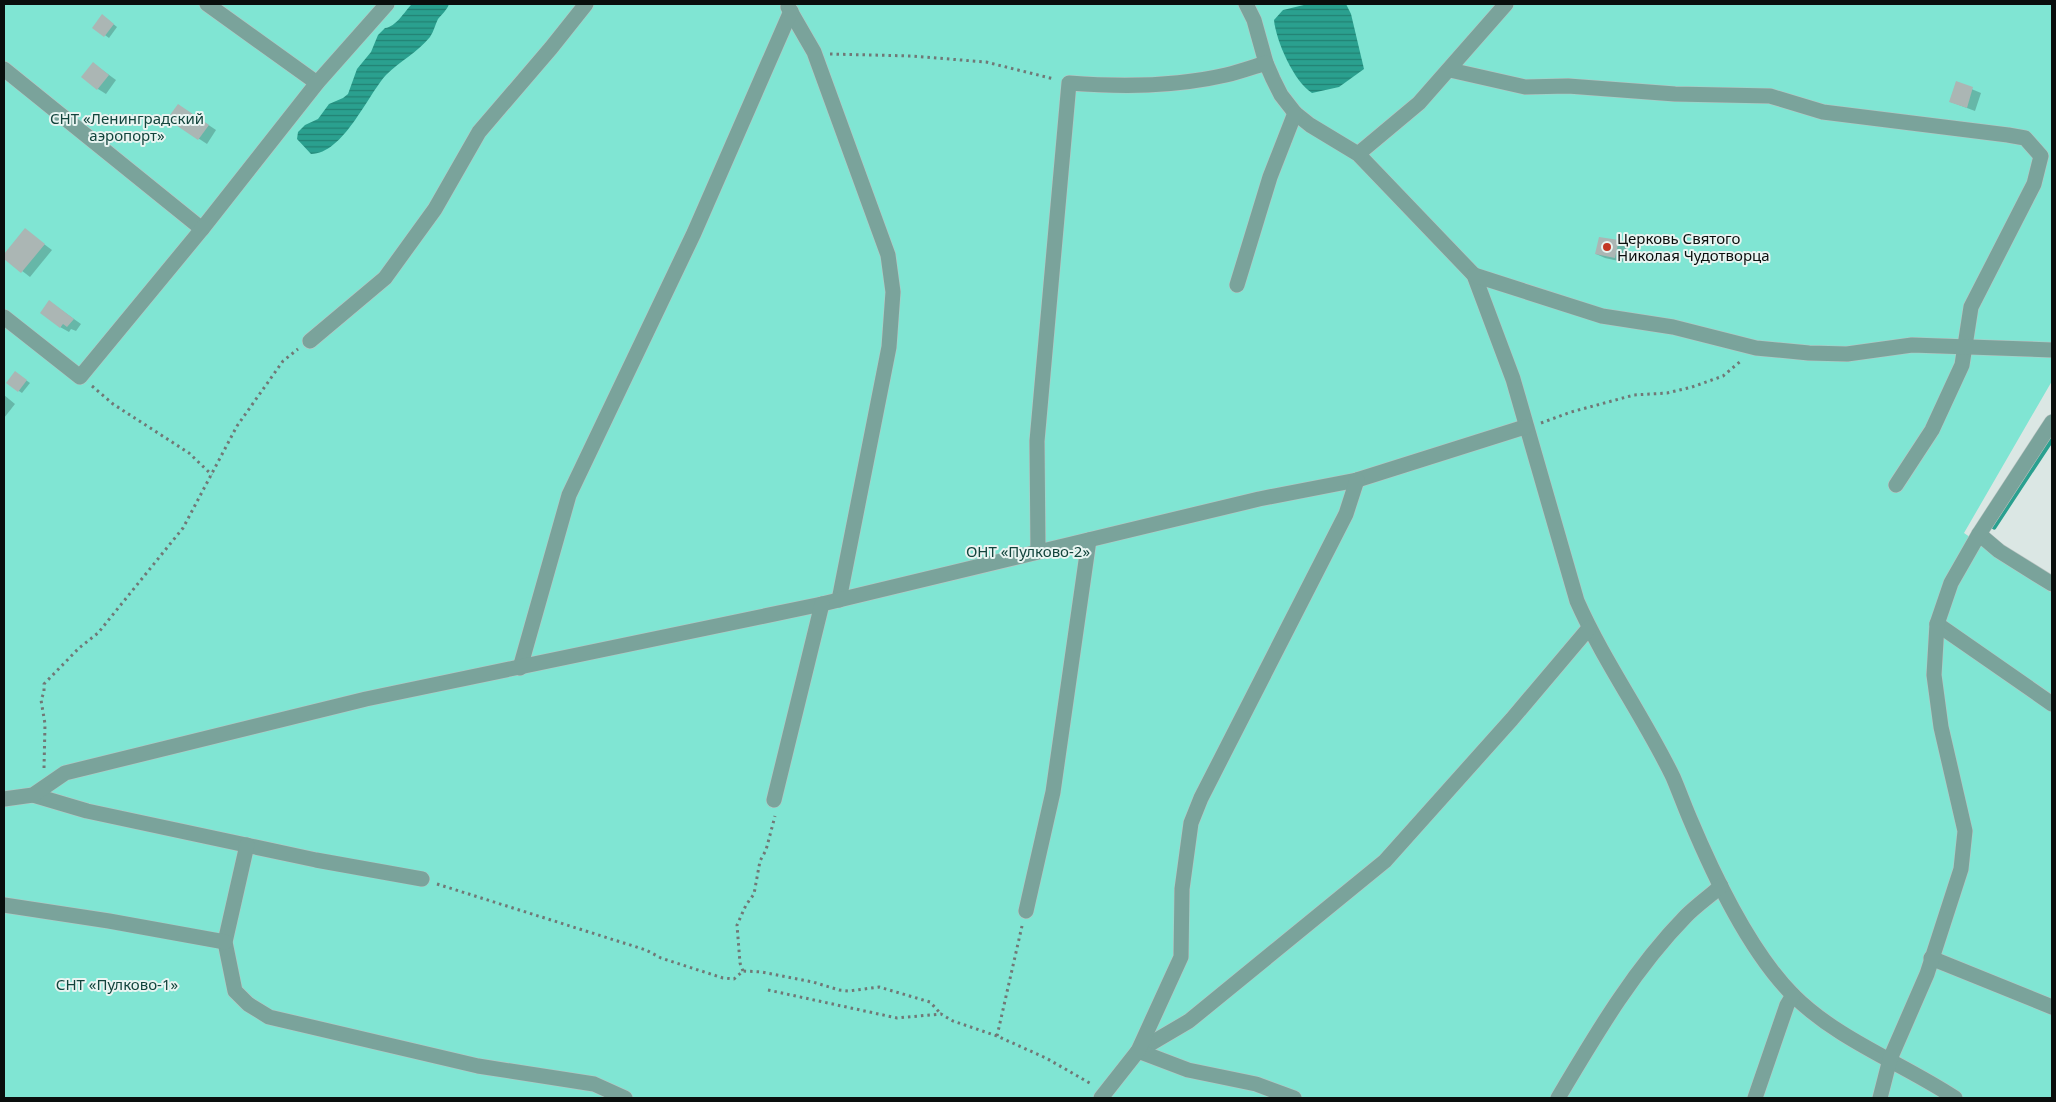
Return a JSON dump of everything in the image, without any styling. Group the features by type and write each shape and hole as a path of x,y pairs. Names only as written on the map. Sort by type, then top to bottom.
{"street":[{"path":"207,4 317,82"},
{"path":"4,317 80,377 202,229 317,82 387,4"},
{"path":"310,341 385,278 435,209 479,132 586,4"},
{"path":"1246,4 1254,20 1266,63 1280,95 1295,113 1310,125 1358,154 1474,275 1513,379 1525,427 1577,601 1589,628 1673,778 1721,886 1765,963 1793,995 1814,1013 1848,1036 1955,1098"},
{"path":"1358,154 1419,104 1506,4"},
{"path":"789,8 814,52 888,255 893,292 888,347 839,600"},
{"path":"520,668 569,495 694,233 789,8"},
{"path":"1038,551 1037,441 1069,83 1116,86 1184,83 1226,75 1266,63"},
{"path":"4,69 202,229"},
{"path":"1450,70 1525,87 1568,86 1675,94 1770,96 1823,112 2025,138 2041,156 2034,184 1972,307 1962,365 1932,430 1896,485"},
{"path":"1237,285 1270,177 1295,113"},
{"path":"1474,275 1602,316 1672,327 1756,348 1809,353 1847,354 1912,345 2052,350"},
{"path":"1880,1098 1890,1059 1927,974 1961,869 1965,831 1941,727 1934,675 1937,624 1951,582 1978,534 2052,422"},
{"path":"4,799 39,792 65,773 366,699 822,604 1259,499 1357,480 1525,427"},
{"path":"1104,1095 1138,1051 1181,957 1182,888 1191,823 1201,798 1346,514 1357,480"},
{"path":"1978,534 1999,551 2052,584"},
{"path":"1026,911 1053,792 1089,540"},
{"path":"774,800 822,604"},
{"path":"1937,624 2052,704"},
{"path":"1138,1051 1189,1021 1386,861 1512,719 1589,628"},
{"path":"39,792 87,812 325,862 422,879"},
{"path":"247,845 225,942 235,991 248,1004 269,1017 478,1066 594,1084 625,1098"},
{"path":"1558,1098 1619,998 1650,957 1687,915 1721,886"},
{"path":"4,905 109,921 225,942"},
{"path":"1932,958 2052,1007"},
{"path":"1755,1098 1787,1005 1793,995"},
{"path":"1138,1051 1188,1070 1256,1084 1294,1098"}],"path":[{"path":"814,52 843,55 911,56 986,62 1069,83"},
{"path":"39,792 45,724 40,700 44,692 44,684 79,648 98,633 184,528 237,426 283,361 310,341"},
{"path":"1525,427 1552,421 1571,412 1634,395 1678,391 1710,381 1723,376 1756,348"},
{"path":"80,377 113,404 189,453 212,475"},
{"path":"743,971 740,964 737,925 746,905 754,894 760,861 766,850 772,830 775,815 774,800"},
{"path":"422,879 646,950 661,958 723,978 734,979 743,971 762,972 813,982 839,990 849,991 879,987 930,1002 941,1014 953,1021 997,1036 1046,1058 1104,1095"},
{"path":"997,1036 1026,911"},
{"path":"768,990 897,1018 941,1014"}],"green space":[{"name":"ОНТ «Пулково-2»","path":"4,4 2052,4 2052,381 1964,533 2052,593 2052,1098 4,1098"}],"shaded area":[{"path":"412,4 449,4 438,19 430,37 386,75 344,135 334,145 323,151 311,154 297,139 298,132 305,125 318,119 329,104 348,94 357,69 371,52 378,35 385,28 393,25"},
{"path":"1308,4 1346,4 1351,14 1364,69 1339,87 1312,93 1305,88 1287,60 1278,39 1274,20 1283,10"}],"building":[{"path":"102,14 114,24 104,37 92,28"},
{"path":"93,62 109,75 97,90 81,77"},
{"path":"1956,81 1973,87 1967,108 1949,102"},
{"path":"178,104 209,125 198,140 167,119"},
{"path":"25,228 45,244 21,273 4,259 4,254"},
{"name":"Церковь Святого Николая Чудотворца","path":"1599,237 1619,240 1615,258 1595,254"},
{"path":"49,300 74,319 67,327 63,324 60,328 40,313"},
{"path":"15,371 27,380 18,392 6,383"}],"waterway":[{"path":"1994,527 2052,439"}],"place":[{"name":"Церковь Святого Николая Чудотворца","path":"1607,247"}],"park label":[{"name":"СНТ «Ленинградский аэропорт»","path":"127,126"},
{"name":"СНТ «Пулково-1»","path":"117,984"}]}
